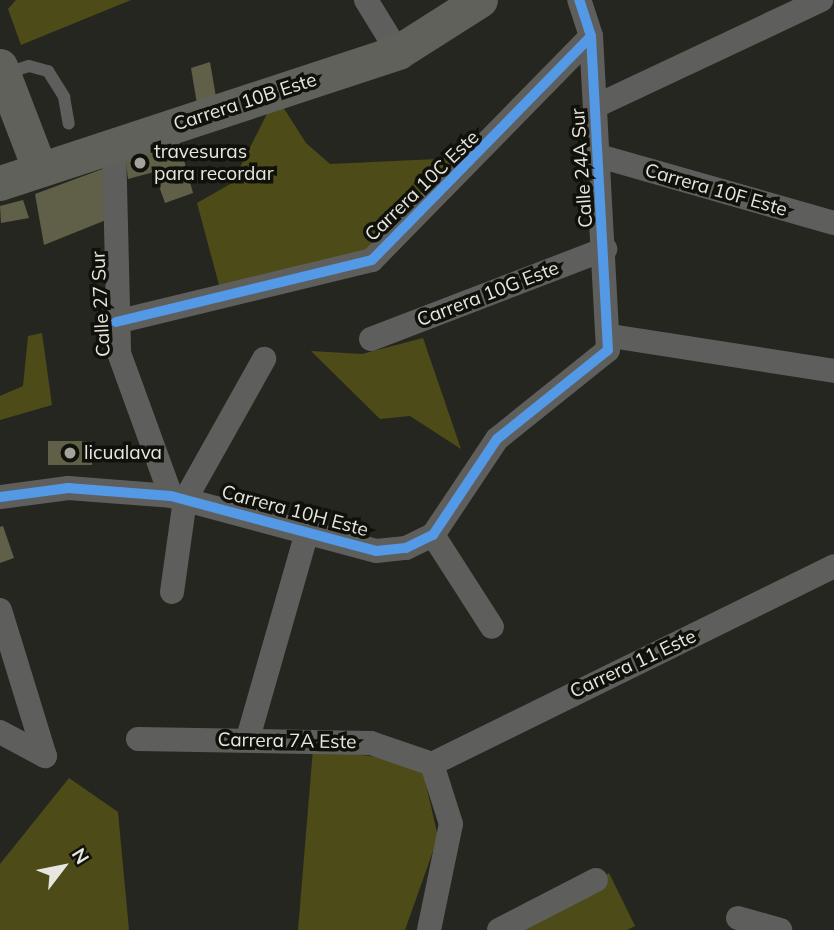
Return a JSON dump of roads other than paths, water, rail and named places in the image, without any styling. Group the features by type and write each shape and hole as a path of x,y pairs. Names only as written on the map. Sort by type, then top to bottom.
{"street":[{"path":"366,0 398,52"},
{"name":"Carrera 10B Este","path":"0,183 398,52 480,0"},
{"name":"Calle 24A Sur","path":"579,0 591,36 611,336"},
{"path":"596,106 821,0"},
{"name":"Carrera 10C Este","path":"116,322 372,260 591,36"},
{"path":"2,70 40,170"},
{"name":"Calle 27 Sur","path":"114,144 116,322 130,394 178,498"},
{"name":"Carrera 10F Este","path":"599,156 834,223"},
{"name":"Carrera 10G Este","path":"370,339 605,249"},
{"path":"492,627 433,535 497,439 601,360 611,336 834,371"},
{"path":"173,592 178,498 264,359"},
{"name":"Carrera 10H Este","path":"0,497 68,488 178,498 376,551 406,548 433,535"},
{"path":"248,738 307,532"},
{"name":"Carrera 11 Este","path":"432,764 834,566"},
{"path":"0,610 45,756 0,732"},
{"name":"Carrera 7A Este","path":"138,739 248,738 372,743 432,764"},
{"path":"429,930 451,824 432,764"},
{"path":"499,930 596,880"},
{"path":"738,918 780,930"}],"lane":[{"path":"2,70 29,66 48,71 64,97 69,124"}],"place":[{"name":"travesuras para recordar","path":"140,163"},
{"name":"licualava","path":"70,453"}]}
